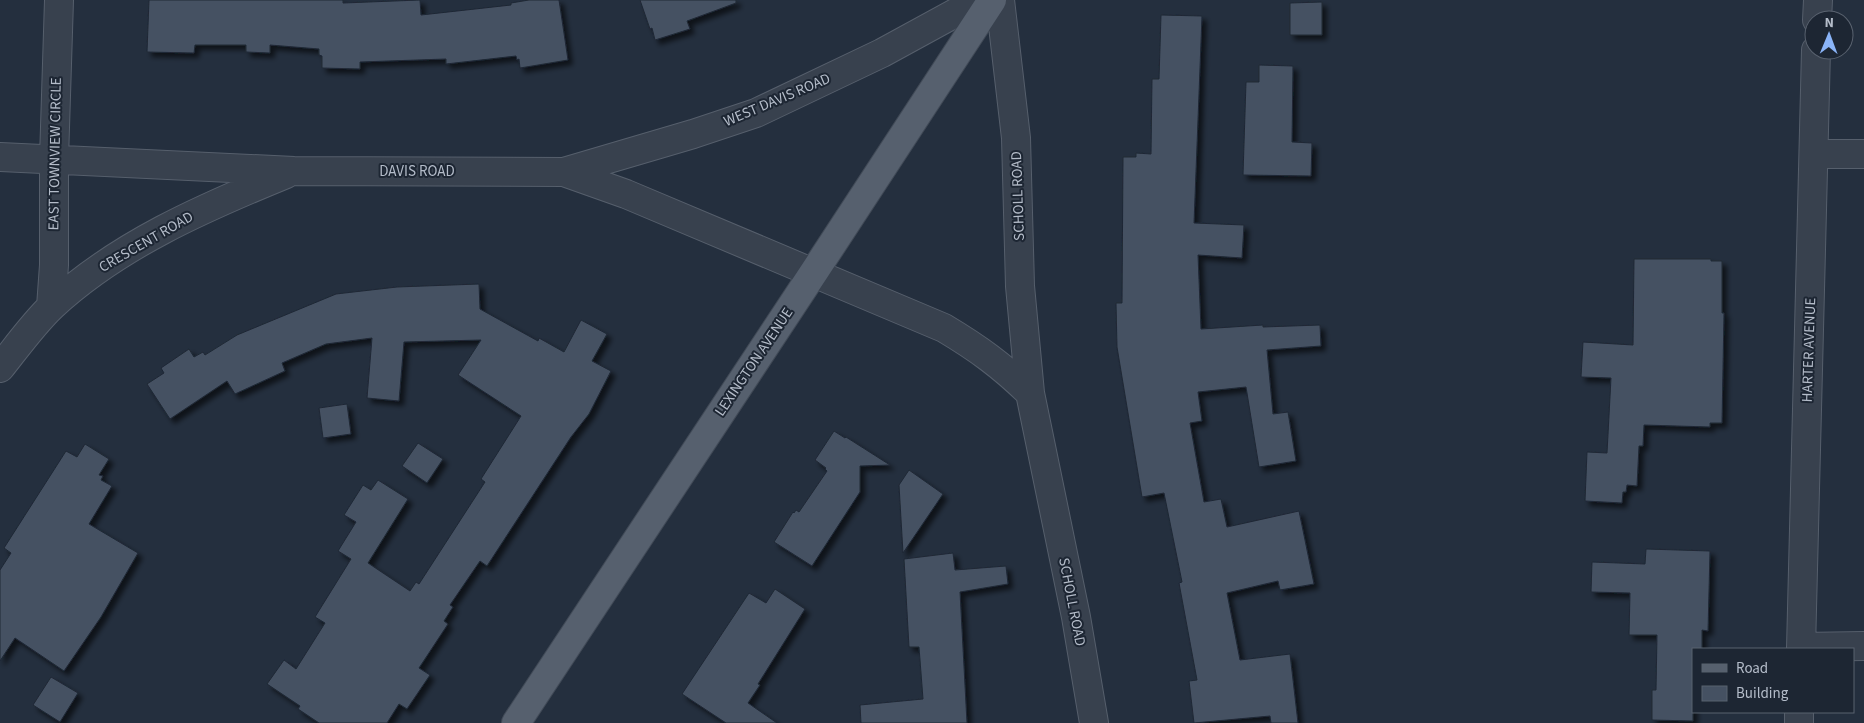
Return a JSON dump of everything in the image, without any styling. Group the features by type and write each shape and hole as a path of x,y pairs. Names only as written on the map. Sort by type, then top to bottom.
{"main road":[{"name":"LEXINGTON AVENUE","path":"516,723 992,0"}],"street":[{"name":"EAST TOWNVIEW CIRCLE","path":"51,307 54,265 54,159 59,0"},
{"name":"WEST DAVIS ROAD","path":"564,172 693,134 756,113 882,53 979,0"},
{"name":"SCHOLL ROAD","path":"1000,0 1016,138 1020,286 1030,393 1076,617 1094,723"},
{"name":"HARTER AVENUE","path":"1801,648 1816,60"},
{"path":"1814,154 1864,154"},
{"name":"DAVIS ROAD","path":"0,157 294,171 564,172 626,194 814,272"},
{"name":"CRESCENT ROAD","path":"0,368 51,307 107,262 212,204 294,171"},
{"path":"814,272 944,328 979,349 1004,368 1030,393"},
{"path":"1801,648 1864,646"}],"building":[{"path":"149,0 343,0 343,3 420,0 421,15 511,5 511,3 529,0 559,0 568,60 520,68 519,59 517,60 516,56 446,64 446,59 360,62 360,69 322,68 322,56 319,55 319,49 270,45 270,53 246,52 246,45 195,45 194,53 147,52"},
{"path":"640,0 736,0 736,3 687,21 690,29 655,40"},
{"path":"1322,2 1322,35 1290,35 1290,3"},
{"path":"1161,15 1202,16 1194,223 1244,225 1242,258 1198,255 1201,329 1263,325 1263,327 1320,325 1321,346 1267,350 1273,414 1288,412 1296,461 1259,467 1246,387 1198,392 1202,421 1190,423 1204,502 1221,499 1227,527 1299,511 1314,584 1280,590 1278,581 1227,593 1240,660 1290,654 1298,723 1271,723 1270,716 1194,723 1189,681 1197,680 1179,583 1182,582 1164,493 1142,497 1117,347 1116,303 1122,303 1123,157 1136,157 1136,153 1151,154 1152,79 1159,79"},
{"path":"1259,65 1293,66 1292,142 1312,143 1311,176 1243,175 1246,82 1259,82"},
{"path":"1634,259 1711,259 1711,261 1722,261 1722,313 1724,313 1722,423 1710,423 1710,427 1644,425 1643,446 1639,446 1637,486 1627,485 1626,492 1623,492 1622,503 1585,501 1587,452 1607,453 1611,378 1581,377 1583,342 1633,345"},
{"path":"479,284 480,309 538,341 539,338 564,352 581,320 607,334 592,361 611,371 589,414 571,437 487,566 480,561 450,605 453,607 444,621 448,624 419,668 430,675 407,709 399,704 387,723 319,723 298,709 300,706 267,684 284,660 296,669 325,623 315,617 351,559 338,551 356,522 344,515 363,485 371,490 378,480 408,499 368,563 410,591 416,582 419,584 485,482 481,479 521,416 458,375 481,340 404,342 399,401 367,398 372,338 326,344 282,363 285,371 235,394 227,381 170,419 147,384 164,373 161,368 189,349 194,357 203,352 205,355 237,335 336,294 397,287"},
{"path":"347,404 351,434 323,438 319,408"},
{"path":"834,431 890,465 860,466 860,492 812,566 774,542 793,512 796,510 799,512 827,471 826,468 815,460"},
{"path":"418,443 443,459 427,483 402,466"},
{"path":"85,444 109,459 99,475 103,476 101,480 112,486 89,524 138,553 101,617 64,671 15,638 0,661 0,570 11,553 4,548 66,451 77,457"},
{"path":"909,470 943,494 903,553 899,485"},
{"path":"1646,549 1710,551 1708,631 1702,630 1702,648 1692,648 1693,721 1652,720 1652,690 1656,690 1657,635 1629,635 1630,593 1591,592 1592,562 1645,564"},
{"path":"953,553 955,570 1006,566 1008,584 960,592 967,723 861,723 860,705 923,699 919,647 909,647 904,559"},
{"path":"775,589 805,609 748,703 777,723 726,723 682,694 749,593 766,603"},
{"path":"51,677 78,693 60,722 33,705"}]}
